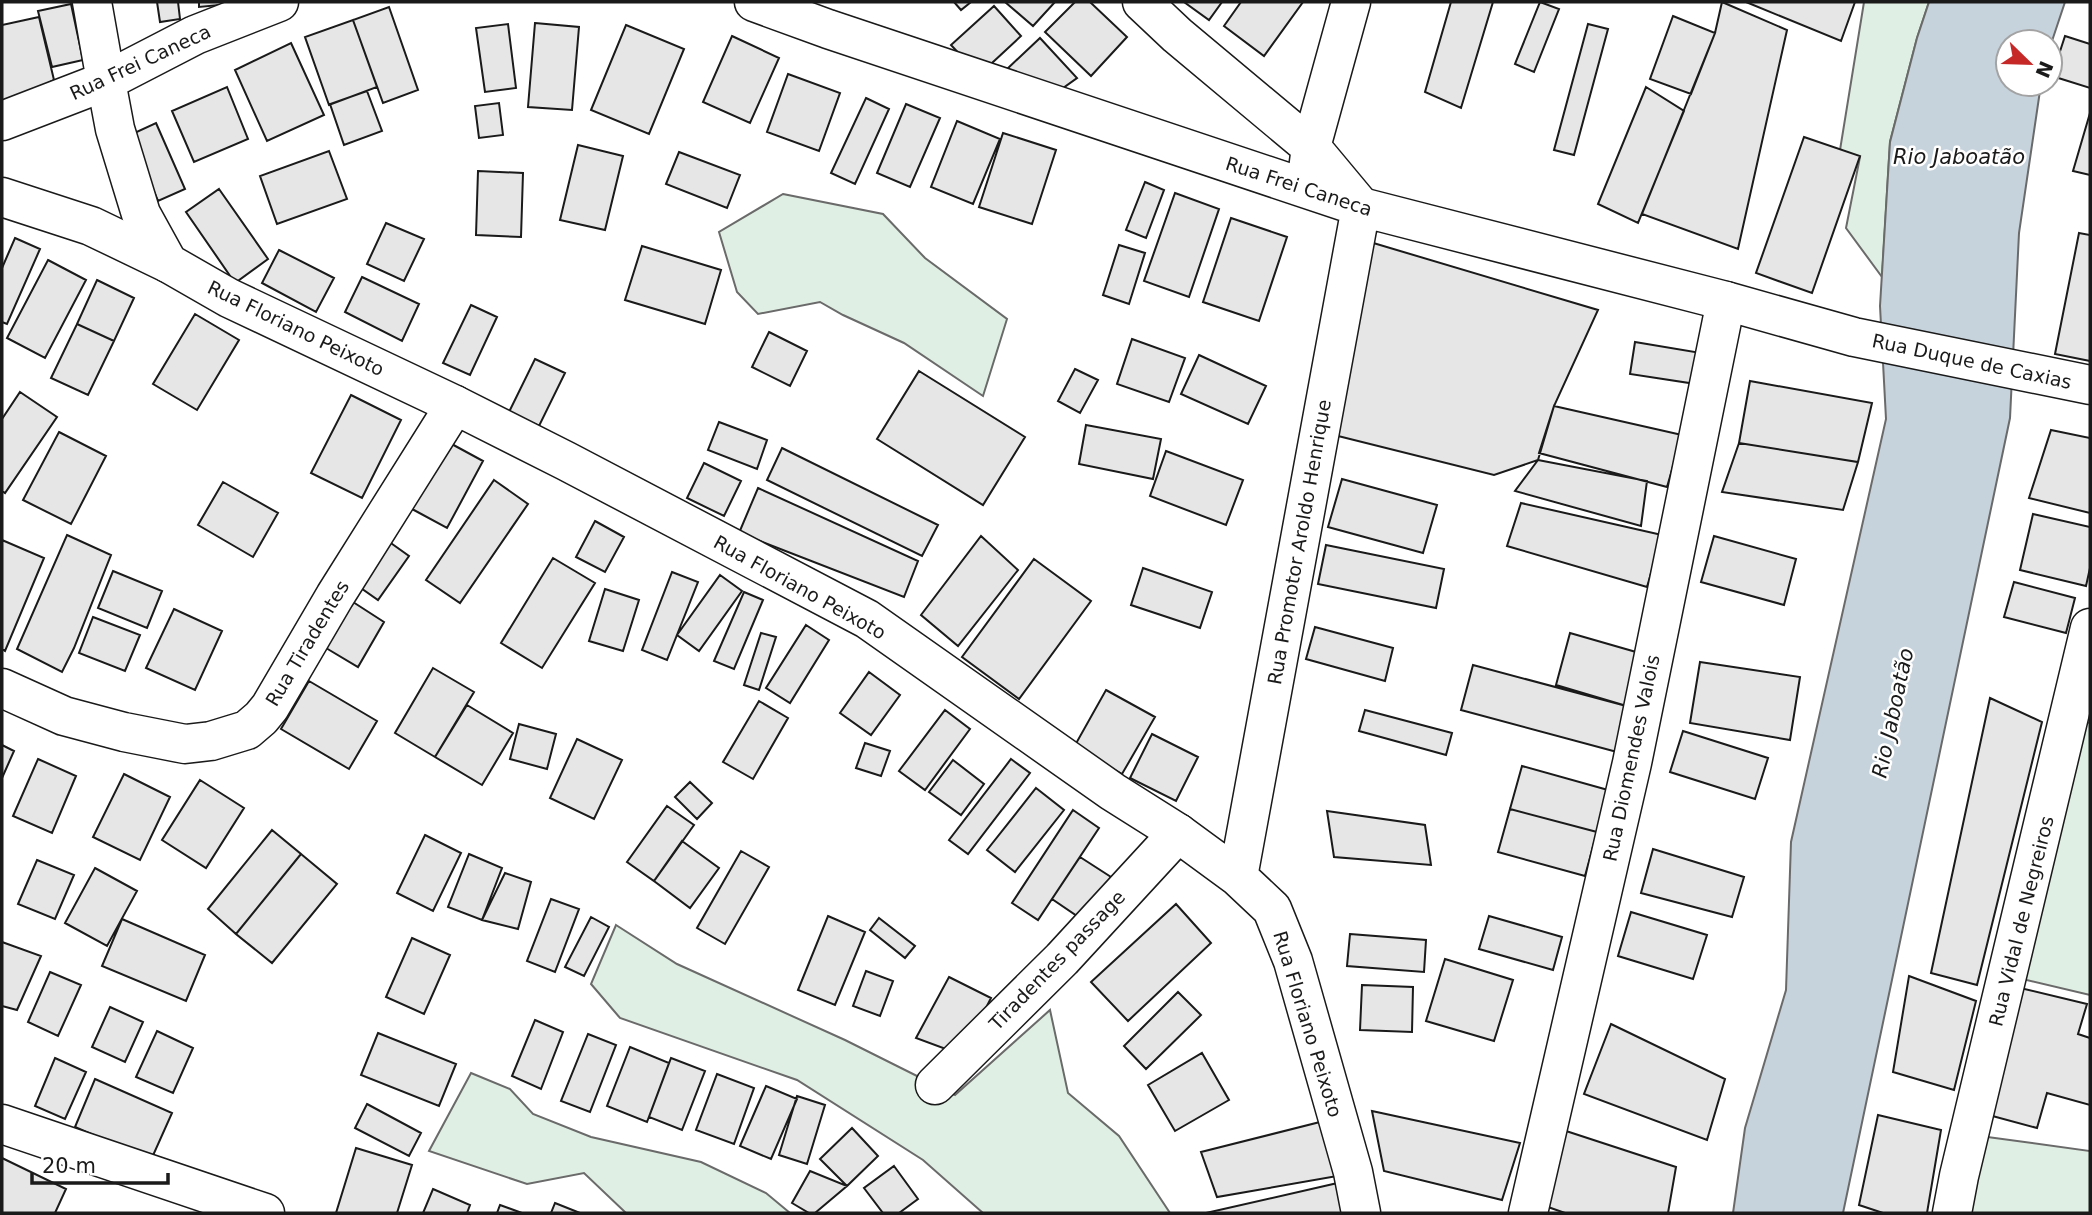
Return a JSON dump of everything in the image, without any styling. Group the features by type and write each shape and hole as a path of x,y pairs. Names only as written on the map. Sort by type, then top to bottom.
{"street":[{"path":"92,2 115,129 141,214 168,262"},
{"name":"Rua Frei Caneca","path":"2,121 106,81 195,35 279,2"},
{"name":"Rua Frei Caneca","path":"754,2 1361,207 1726,301 1854,337"},
{"path":"1142,2 1177,35 1311,147 1361,207"},
{"path":"1306,190 1311,147 1351,2"},
{"name":"Rua Floriano Peixoto","path":"2,197 91,226 168,262 229,298 455,405 867,619 1238,877 1272,909 1293,961 1353,1172 1361,1213"},
{"name":"Rua Promotor Aroldo Henrique","path":"1238,877 1361,207"},
{"name":"Rua Diomendes Valois","path":"1528,1213 1632,763 1726,301"},
{"name":"Rua Duque de Caxias","path":"1854,337 2090,385"},
{"name":"Rua Tiradentes","path":"2,688 64,716 185,744 211,741 247,730 270,707 335,596 455,405"},
{"name":"Rua Vidal de Negreiros","path":"1952,1213 2090,628"},
{"name":"Tiradentes passage","path":"935,1085 1062,959 1178,833"},
{"path":"2,1124 265,1213"}],"green space":[{"path":"1864,2 1929,2 1890,142 1882,277 1846,228 1860,157 1840,150"},
{"path":"783,194 883,214 925,258 1007,319 983,396 904,343 820,302 758,314 737,292 719,232"},
{"path":"2078,720 2090,723 2090,995 2018,978"},
{"path":"616,925 677,964 845,1040 955,1095 1050,1010 1068,1093 1119,1136 1170,1213 983,1213 923,1160 797,1080 620,1018 591,984"},
{"path":"471,1073 510,1089 533,1114 591,1137 701,1162 766,1193 790,1213 626,1213 584,1173 527,1184 429,1151"},
{"path":"1980,1136 2090,1151 2090,1213 1965,1213"}],"water":[{"name":"Rio Jaboatão","path":"1929,2 2065,2 2056,28 1994,28 1994,98 2039,98 2019,233 2010,418 1843,1213 1733,1213 1745,1128 1786,990 1791,842 1886,419 1880,306 1890,142"}],"building":[{"path":"157,2 178,2 180,19 160,22"},
{"path":"199,2 251,2 199,7"},
{"path":"954,2 971,2 961,10"},
{"path":"1005,2 1055,2 1033,26"},
{"path":"1075,2 1090,2 1127,37 1091,76 1045,32"},
{"path":"1184,2 1222,2 1209,20"},
{"path":"1241,2 1303,2 1264,56 1224,26"},
{"path":"1451,2 1493,2 1461,108 1425,92"},
{"path":"1540,2 1559,9 1534,72 1515,64"},
{"path":"1722,2 1787,30 1738,249 1642,214 1715,33"},
{"path":"1746,2 1855,2 1841,41"},
{"path":"71,4 83,60 52,67 38,11"},
{"path":"994,6 1021,36 979,75 951,45"},
{"path":"389,7 418,90 383,103 353,20"},
{"path":"1673,16 1715,33 1691,94 1650,79"},
{"path":"39,17 54,80 2,108 2,25"},
{"path":"353,20 377,87 329,105 305,37"},
{"path":"535,23 579,27 572,110 528,107"},
{"path":"508,24 516,88 485,92 476,28"},
{"path":"1588,24 1608,29 1574,155 1554,150"},
{"path":"626,25 684,49 649,134 591,110"},
{"path":"732,36 779,58 750,123 703,102"},
{"path":"2065,36 2090,44 2090,88 2064,80"},
{"path":"1040,38 1077,78 1056,93 1005,71"},
{"path":"291,43 324,115 267,141 235,70"},
{"path":"788,74 840,93 819,151 767,132"},
{"path":"227,87 248,139 194,162 172,111"},
{"path":"1646,87 1684,111 1638,223 1598,204"},
{"path":"367,91 382,131 344,145 330,104"},
{"path":"866,98 889,109 855,184 831,173"},
{"path":"499,103 503,135 479,138 475,106"},
{"path":"906,104 940,118 910,187 877,173"},
{"path":"2090,113 2090,175 2073,171"},
{"path":"957,121 1000,139 973,204 931,187"},
{"path":"156,123 185,189 158,201 130,135"},
{"path":"1003,133 1056,150 1032,224 979,207"},
{"path":"1804,137 1860,156 1812,293 1756,273"},
{"path":"578,145 623,156 605,230 560,220"},
{"path":"329,151 347,199 277,224 260,176"},
{"path":"679,152 740,175 727,208 666,184"},
{"path":"478,171 523,173 521,237 476,235"},
{"path":"1145,182 1164,190 1146,238 1126,230"},
{"path":"219,189 268,259 235,283 186,212"},
{"path":"1175,193 1219,209 1189,297 1144,281"},
{"path":"1231,218 1287,237 1259,321 1203,302"},
{"path":"386,223 424,239 404,281 367,264"},
{"path":"2079,233 2090,235 2090,361 2055,354"},
{"path":"15,238 40,249 7,324 2,322 2,268"},
{"path":"1370,242 1598,310 1554,406 1538,460 1494,475 1338,436"},
{"path":"1119,245 1145,253 1129,304 1103,295"},
{"path":"642,246 721,270 705,324 625,300"},
{"path":"279,250 334,278 316,312 262,283"},
{"path":"48,260 86,280 45,358 7,338"},
{"path":"362,277 419,304 402,341 345,312"},
{"path":"97,280 134,298 114,341 77,324"},
{"path":"471,305 497,317 470,375 443,363"},
{"path":"195,314 239,340 197,410 153,384"},
{"path":"77,324 114,341 88,395 51,378"},
{"path":"769,332 807,351 790,386 752,367"},
{"path":"1132,339 1185,358 1169,402 1117,384"},
{"path":"1635,342 1701,353 1696,384 1630,374"},
{"path":"1199,355 1266,386 1248,424 1181,394"},
{"path":"535,359 565,373 539,426 509,412"},
{"path":"1075,369 1098,380 1080,413 1058,401"},
{"path":"919,371 1025,437 983,505 877,439"},
{"path":"1750,381 1872,403 1858,462 1739,443"},
{"path":"20,392 57,417 5,493 2,491 2,419"},
{"path":"351,395 401,420 362,498 311,473"},
{"path":"1554,406 1682,435 1667,487 1539,453"},
{"path":"719,422 767,440 757,469 708,450"},
{"path":"1086,425 1161,439 1153,479 1079,464"},
{"path":"2051,430 2090,438 2090,513 2029,498"},
{"path":"59,432 106,456 71,524 23,500"},
{"path":"448,442 483,461 447,528 412,509"},
{"path":"1739,443 1858,462 1843,510 1722,492"},
{"path":"782,448 938,525 922,556 767,480"},
{"path":"1166,451 1243,480 1226,525 1150,496"},
{"path":"1538,460 1647,481 1641,526 1515,491"},
{"path":"704,463 741,481 724,516 687,498"},
{"path":"1342,479 1437,505 1423,553 1328,527"},
{"path":"494,480 528,504 460,603 426,580"},
{"path":"223,482 278,513 253,557 198,525"},
{"path":"758,488 918,561 904,597 739,533"},
{"path":"1521,503 1662,535 1647,587 1507,546"},
{"path":"2033,514 2090,527 2090,568 2086,586 2020,570"},
{"path":"595,521 624,537 605,572 576,557"},
{"path":"67,535 111,555 62,672 17,649"},
{"path":"981,536 1018,570 958,646 921,615"},
{"path":"1714,536 1796,559 1784,605 1701,582"},
{"path":"2,540 44,558 5,651 2,649"},
{"path":"388,541 409,556 378,600 358,586"},
{"path":"1326,545 1444,569 1436,608 1318,584"},
{"path":"553,558 595,583 542,668 501,643"},
{"path":"1034,559 1091,601 1019,699 962,657"},
{"path":"1143,568 1212,592 1200,628 1131,605"},
{"path":"113,571 162,591 147,628 98,608"},
{"path":"672,572 698,582 667,660 642,650"},
{"path":"720,575 742,591 699,651 677,635"},
{"path":"2014,582 2075,598 2066,633 2004,617"},
{"path":"605,589 639,600 623,651 589,641"},
{"path":"744,592 763,600 734,669 714,661"},
{"path":"353,602 384,622 358,667 326,648"},
{"path":"174,609 222,631 195,690 146,668"},
{"path":"93,617 140,635 125,671 79,653"},
{"path":"806,625 829,640 790,703 766,688"},
{"path":"1315,627 1393,648 1385,681 1306,659"},
{"path":"761,633 776,637 759,690 744,685"},
{"path":"1570,633 1643,654 1630,707 1556,685"},
{"path":"1700,662 1800,677 1790,740 1690,723"},
{"path":"1473,665 1630,707 1617,752 1461,710"},
{"path":"433,668 474,692 435,757 395,733"},
{"path":"869,672 900,695 871,735 840,713"},
{"path":"309,681 377,721 349,769 281,729"},
{"path":"1106,690 1155,717 1122,774 1074,747"},
{"path":"1990,698 2042,722 1977,985 1931,973"},
{"path":"759,701 788,718 753,779 723,762"},
{"path":"467,705 513,733 482,785 435,757"},
{"path":"945,710 970,729 925,790 899,771"},
{"path":"1365,710 1452,733 1446,755 1359,731"},
{"path":"519,724 556,734 547,769 510,759"},
{"path":"1683,731 1768,758 1755,799 1670,772"},
{"path":"1152,734 1198,757 1176,801 1130,778"},
{"path":"577,739 622,760 594,819 550,798"},
{"path":"865,743 890,751 881,776 856,768"},
{"path":"2,745 14,751 2,778"},
{"path":"38,759 76,776 52,833 13,816"},
{"path":"1011,759 1030,773 968,854 949,840"},
{"path":"953,760 984,784 961,815 929,792"},
{"path":"1522,766 1608,790 1597,832 1510,809"},
{"path":"124,774 170,797 140,860 93,837"},
{"path":"200,780 244,808 206,868 162,840"},
{"path":"690,782 712,803 697,819 675,797"},
{"path":"1036,788 1064,810 1015,872 987,850"},
{"path":"667,806 694,825 654,881 627,862"},
{"path":"1510,809 1597,832 1585,876 1498,852"},
{"path":"1073,810 1099,828 1038,920 1012,903"},
{"path":"1327,811 1425,825 1431,865 1334,857"},
{"path":"272,830 301,854 236,934 208,909"},
{"path":"425,835 461,853 433,911 397,893"},
{"path":"682,841 719,868 690,908 654,881"},
{"path":"1653,849 1744,877 1732,917 1641,893"},
{"path":"741,851 769,867 725,944 697,928"},
{"path":"301,854 337,884 272,963 236,934"},
{"path":"469,854 502,868 482,920 448,907"},
{"path":"1080,857 1111,877 1083,920 1052,899"},
{"path":"37,860 74,875 55,919 18,904"},
{"path":"95,868 137,891 107,946 65,923"},
{"path":"505,873 531,882 518,929 482,920"},
{"path":"551,899 579,909 555,972 527,961"},
{"path":"1176,904 1211,943 1128,1021 1091,982"},
{"path":"1631,912 1707,935 1693,979 1618,956"},
{"path":"828,916 865,932 835,1005 798,990"},
{"path":"1489,916 1562,937 1553,970 1479,949"},
{"path":"591,917 609,927 584,976 565,967"},
{"path":"879,918 915,946 905,958 870,930"},
{"path":"122,919 205,955 186,1001 102,966"},
{"path":"1350,934 1426,940 1424,972 1347,966"},
{"path":"412,938 450,955 424,1014 386,997"},
{"path":"2,942 41,956 17,1010 2,1006"},
{"path":"1445,959 1513,980 1494,1041 1426,1021"},
{"path":"866,971 893,981 880,1016 853,1006"},
{"path":"50,972 81,985 58,1036 28,1022"},
{"path":"1909,976 1976,1001 1954,1090 1893,1072"},
{"path":"949,977 991,998 962,1055 916,1038"},
{"path":"1362,985 1413,987 1412,1032 1360,1030"},
{"path":"2016,987 2087,1004 2078,1034 2090,1038 2090,1105 2047,1093 2037,1128 1985,1114"},
{"path":"1178,992 1201,1015 1146,1069 1124,1046"},
{"path":"110,1007 143,1022 125,1062 92,1047"},
{"path":"535,1020 563,1032 541,1089 512,1076"},
{"path":"1611,1024 1725,1079 1707,1140 1584,1094"},
{"path":"157,1031 193,1048 173,1093 136,1077"},
{"path":"378,1033 456,1064 439,1106 361,1075"},
{"path":"588,1034 616,1045 590,1112 561,1101"},
{"path":"630,1047 669,1063 647,1122 607,1106"},
{"path":"1202,1053 1229,1100 1175,1131 1148,1085"},
{"path":"55,1058 86,1072 65,1119 35,1106"},
{"path":"671,1058 705,1071 682,1130 649,1117"},
{"path":"717,1074 754,1088 734,1144 696,1130"},
{"path":"95,1079 172,1113 151,1160 75,1127"},
{"path":"766,1086 797,1099 771,1159 740,1146"},
{"path":"797,1096 825,1105 807,1164 779,1155"},
{"path":"367,1104 421,1133 409,1156 355,1128"},
{"path":"1372,1111 1520,1143 1502,1200 1384,1171"},
{"path":"1878,1115 1941,1130 1927,1213 1883,1213 1859,1205"},
{"path":"1324,1121 1343,1175 1217,1197 1201,1152"},
{"path":"852,1128 878,1156 847,1186 820,1159"},
{"path":"1563,1130 1676,1167 1668,1213 1565,1213 1548,1207"},
{"path":"356,1148 412,1165 397,1213 336,1213"},
{"path":"2,1158 66,1189 55,1213 2,1213"},
{"path":"894,1166 918,1199 899,1213 883,1213 864,1188"},
{"path":"810,1171 847,1186 815,1213 809,1213 792,1203"},
{"path":"1342,1182 1349,1213 1206,1213"},
{"path":"433,1189 470,1205 467,1213 423,1213"},
{"path":"555,1203 580,1213 551,1213"},
{"path":"500,1205 522,1213 497,1213"}]}
